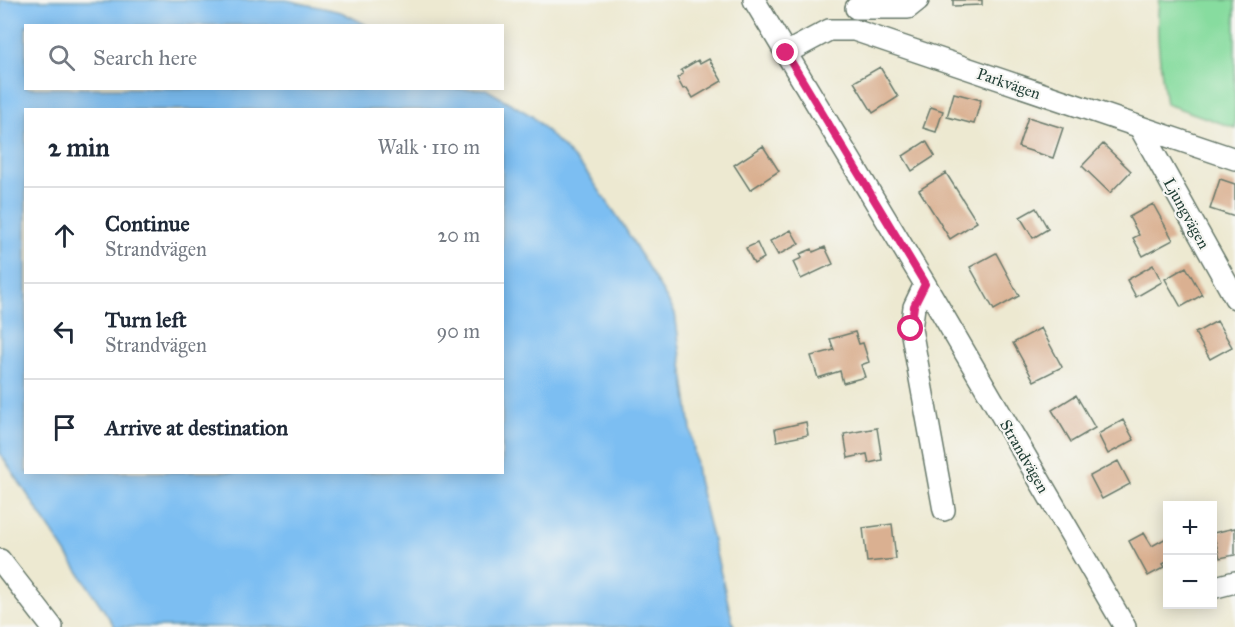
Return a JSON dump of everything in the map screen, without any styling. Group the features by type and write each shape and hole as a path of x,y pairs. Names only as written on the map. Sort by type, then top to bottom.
{"street":[{"name":"Strandvägen","path":"754,0 925,284 1125,627"},
{"path":"841,30 857,4 908,8 918,0"},
{"name":"Parkvägen","path":"786,53 829,30 854,30 1235,159"},
{"name":"Ljungvägen","path":"1140,128 1235,298"},
{"path":"925,284 914,306 911,329 944,510"},
{"path":"0,560 52,627"},
{"path":"1217,587 1235,582"}],"green space":[{"path":"1159,0 1235,0 1235,128 1166,104 1158,39"}],"water":[{"path":"0,0 286,0 341,12 365,24 24,24 24,90 488,90 532,116 585,170 622,223 675,313 698,480 734,627 115,627 0,453"}],"building":[{"path":"953,0 982,0 982,5 953,6"},
{"path":"709,59 722,81 693,98 687,88 683,89 677,78 683,74 681,70 698,60 700,64"},
{"path":"880,67 898,97 873,113 854,82"},
{"path":"954,93 981,100 974,124 947,117"},
{"path":"931,107 943,111 936,132 923,128"},
{"path":"1028,117 1063,128 1053,158 1018,147"},
{"path":"926,141 935,156 912,171 903,156"},
{"path":"1103,144 1131,171 1110,193 1082,166"},
{"path":"763,146 779,171 750,190 734,165"},
{"path":"946,173 977,222 950,239 919,190"},
{"path":"1220,179 1235,184 1235,217 1210,209"},
{"path":"1153,204 1173,240 1143,256 1133,238 1139,235 1129,217"},
{"path":"1036,208 1048,229 1033,238 1020,217"},
{"path":"791,230 799,244 778,255 770,241"},
{"path":"757,243 764,258 754,264 746,248"},
{"path":"825,247 833,264 801,279 793,262 802,258 800,254"},
{"path":"996,253 1019,296 994,310 970,267"},
{"path":"1153,265 1162,282 1136,297 1127,280"},
{"path":"1186,267 1202,295 1181,307 1165,279"},
{"path":"1217,321 1232,347 1210,359 1195,333"},
{"path":"1041,328 1062,367 1034,381 1013,343"},
{"path":"855,332 859,344 863,343 869,362 861,365 865,377 843,383 840,371 818,378 811,356 834,350 830,339"},
{"path":"1076,395 1095,428 1071,442 1052,410"},
{"path":"1123,420 1134,440 1108,454 1098,434"},
{"path":"806,422 808,435 777,441 775,429"},
{"path":"877,428 882,460 869,463 867,454 848,458 844,434"},
{"path":"1118,461 1130,484 1102,499 1090,476"},
{"path":"892,524 896,559 867,562 863,528"},
{"path":"1235,528 1235,555 1220,558 1217,532"},
{"path":"1144,533 1152,546 1163,540 1163,568 1148,576 1129,541"}],"route":[{"path":"786,53 925,284 914,306 911,329"}]}
